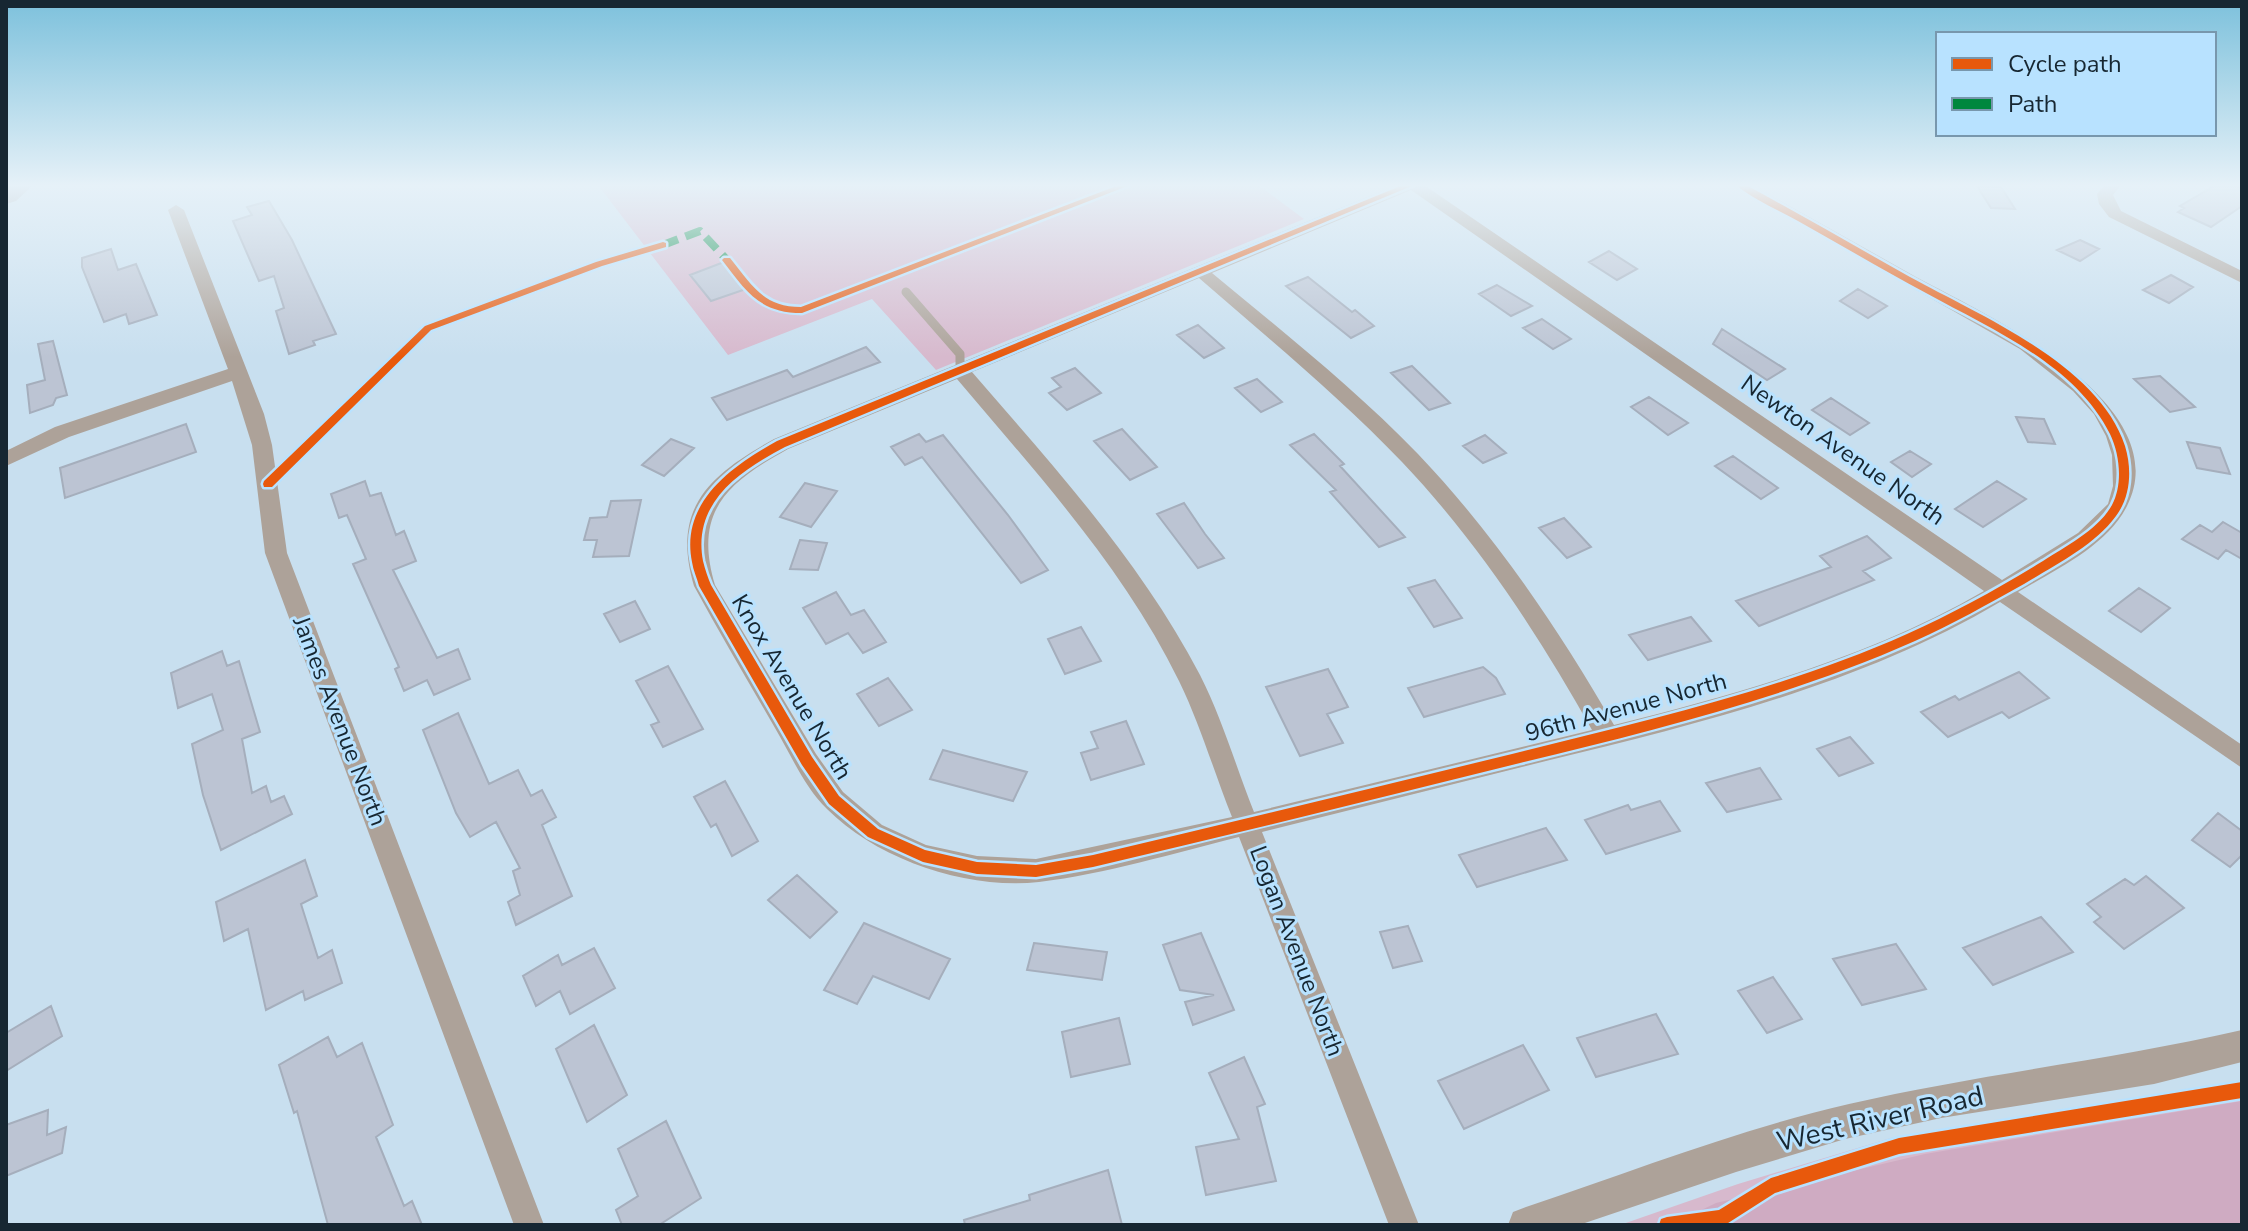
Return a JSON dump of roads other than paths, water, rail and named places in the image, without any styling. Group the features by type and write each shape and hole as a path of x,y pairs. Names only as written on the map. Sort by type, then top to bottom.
{"street":[{"name":"James Avenue North","path":"188,242 262,445 276,553 529,1225"},
{"name":"Knox Avenue North","path":"1248,825 1036,871 977,868 923,856 873,833 834,800 807,761 705,586 695,561 696,532 706,505 724,481 750,460 1268,242"},
{"name":"Newton Avenue North","path":"1495,242 2242,758"},
{"name":"96th Avenue North","path":"1248,825 1608,736 1782,687 1897,643 2002,592 2092,534 2115,511 2124,486 2124,461 2116,434 2075,382 2040,355 1841,242"},
{"path":"2169,242 2242,278"},
{"path":"1199,270 1351,402 1470,528 1582,689 1608,736"},
{"name":"Logan Avenue North","path":"960,370 1094,528 1137,591 1190,679 1404,1225"},
{"path":"6,459 62,432 236,373"},
{"name":"West River Road","path":"1526,1225 1736,1154 1845,1122 1941,1101 2154,1067 2242,1046"}],"lane":[{"path":"906,292 960,354 960,370"}]}
